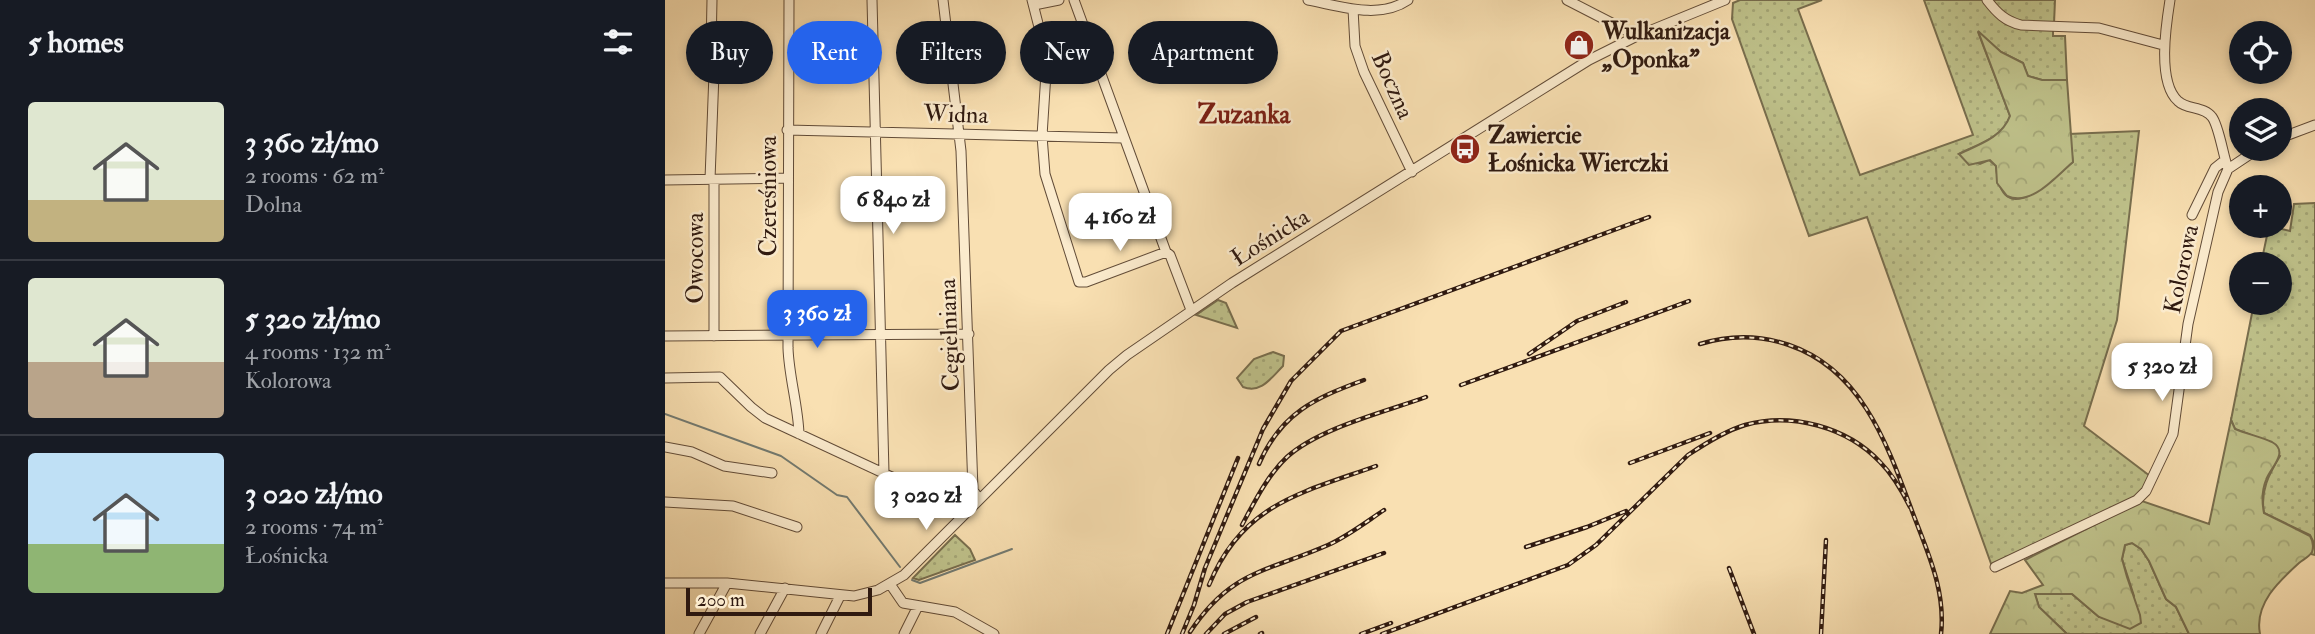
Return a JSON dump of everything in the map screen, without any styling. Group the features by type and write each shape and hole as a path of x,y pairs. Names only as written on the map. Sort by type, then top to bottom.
{"street":[{"name":"Owocowa","path":"712,0 714,336"},
{"name":"Czereśniowa","path":"789,0 788,336 789,367 799,434"},
{"path":"872,0 884,473"},
{"name":"Cegielniana","path":"943,0 959,133 969,334 973,490 979,499"},
{"path":"1059,0 1033,2 1042,39 1045,73 1042,136 1045,174 1079,282 1086,282 1166,252"},
{"path":"1075,0 1123,138 1191,310"},
{"path":"1308,0 1353,9 1394,8 1408,0"},
{"path":"1567,0 1637,36"},
{"name":"Łośnicka","path":"890,584 904,575 1109,370 1191,310 1589,60 1637,36 1725,0"},
{"path":"1987,0 2001,17 2021,25 2099,28 2164,44"},
{"path":"2170,0 2164,44 2166,66 2174,95 2181,104 2212,116 2227,165"},
{"name":"Boczna","path":"1353,9 1353,38 1364,72 1412,172"},
{"path":"2292,134 2315,125"},
{"name":"Widna","path":"787,130 1123,138"},
{"path":"2192,215 2215,169 2234,161"},
{"name":"Kolorowa","path":"1995,567 2137,500 2146,491 2173,434 2188,324 2214,209 2227,165"},
{"path":"665,180 787,178"},
{"path":"665,336 969,334"},
{"path":"665,378 720,377 759,414 967,512"},
{"path":"665,447 692,452 724,466 772,473"},
{"path":"665,502 733,506 797,527"},
{"path":"665,583 727,583 840,596 864,594 890,584 903,603 955,612 994,634"},
{"path":"699,634 727,583"},
{"path":"760,634 785,588"},
{"path":"821,634 840,596"},
{"path":"904,634 918,606"}],"green space":[{"path":"1740,0 1822,0 1798,9 1860,175 1973,135 1924,0 1985,0 2001,20 2053,29 2053,36 2065,36 2067,80 2042,80 2028,76 2023,63 2001,52 1978,32 2010,116 1995,135 1959,154 1980,164 1989,160 1996,166 2000,186 2007,196 2016,199 2039,189 2073,162 2069,134 2139,131 2117,320 2084,426 2150,476 2143,490 2136,496 1994,567 1994,572 1867,217 1809,236 1732,19 1733,3"},
{"path":"1990,0 2055,0 2054,24 2018,21"},
{"path":"1978,31 2001,52 2023,63 2028,76 2042,80 2067,80 2073,162 2043,188 2025,197 2007,196 1997,183 1996,166 1990,160 1969,165 1959,154 1995,135 2010,116"},
{"path":"2315,203 2315,555 2311,554 2314,543 2310,535 2264,513 2266,483 2280,456 2253,436 2235,429 2231,420 2252,315 2292,315 2292,252 2264,252 2266,238 2292,238 2294,204"},
{"path":"1218,300 1226,303 1237,328 1196,315"},
{"path":"1273,352 1284,356 1283,366 1260,387 1243,387 1237,378 1254,359"},
{"path":"2231,420 2235,429 2268,440 2277,446 2279,455 2264,488 2264,513 2310,536 2313,544 2311,554 2284,577 2264,603 2259,623 2260,634 2189,634 2176,607 2166,599 2149,561 2141,549 2132,543 2125,545 2122,559 2141,623 2130,629 2099,617 2072,594 2035,594 2039,607 2067,634 1990,634 2010,591 2022,593 2043,585 2025,560 2142,501 2209,524"},
{"path":"955,535 970,549 975,560 919,580 913,578"},
{"path":"2132,543 2141,549 2149,561 2166,599 2176,607 2189,634 2067,634 2039,607 2035,594 2072,594 2099,617 2134,596 2122,559 2125,545"}],"waterway":[{"path":"665,414 781,456 837,495 847,497 900,567"},
{"path":"912,580 920,583 1012,549"}],"railway":[{"path":"1182,634 1205,568 1263,429 1291,381 1341,331 1649,217"},
{"path":"1461,385 1689,301"},
{"path":"1529,354 1577,321 1626,302"},
{"path":"1700,344 1745,337 1789,345 1814,357 1835,372 1853,391 1869,412 1893,460 1929,556 1941,602 1941,634"},
{"path":"1259,464 1278,432 1301,410 1315,401 1364,380"},
{"path":"1242,525 1273,472 1300,447 1334,429 1426,397"},
{"path":"1382,634 1568,565 1596,545 1688,455 1723,434 1745,425 1781,420 1835,431 1867,450 1885,467 1910,507"},
{"path":"1630,463 1710,433"},
{"path":"1167,634 1238,458"},
{"path":"1209,585 1238,536 1257,519 1299,494 1376,466"},
{"path":"1190,632 1220,596 1236,584 1251,575 1335,541 1384,510"},
{"path":"1526,547 1626,511"},
{"path":"1821,634 1826,540"},
{"path":"1206,634 1225,614 1247,602 1384,553"},
{"path":"1729,568 1754,634"},
{"path":"1224,634 1256,617"},
{"path":"1361,634 1391,623"}],"place":[{"name":"Wulkanizacja „Oponka”","path":"1579,45"},
{"name":"Zawiercie Łośnicka Wierczki","path":"1465,149"}],"district":[{"name":"Zuzanka","path":"1244,114"}]}
